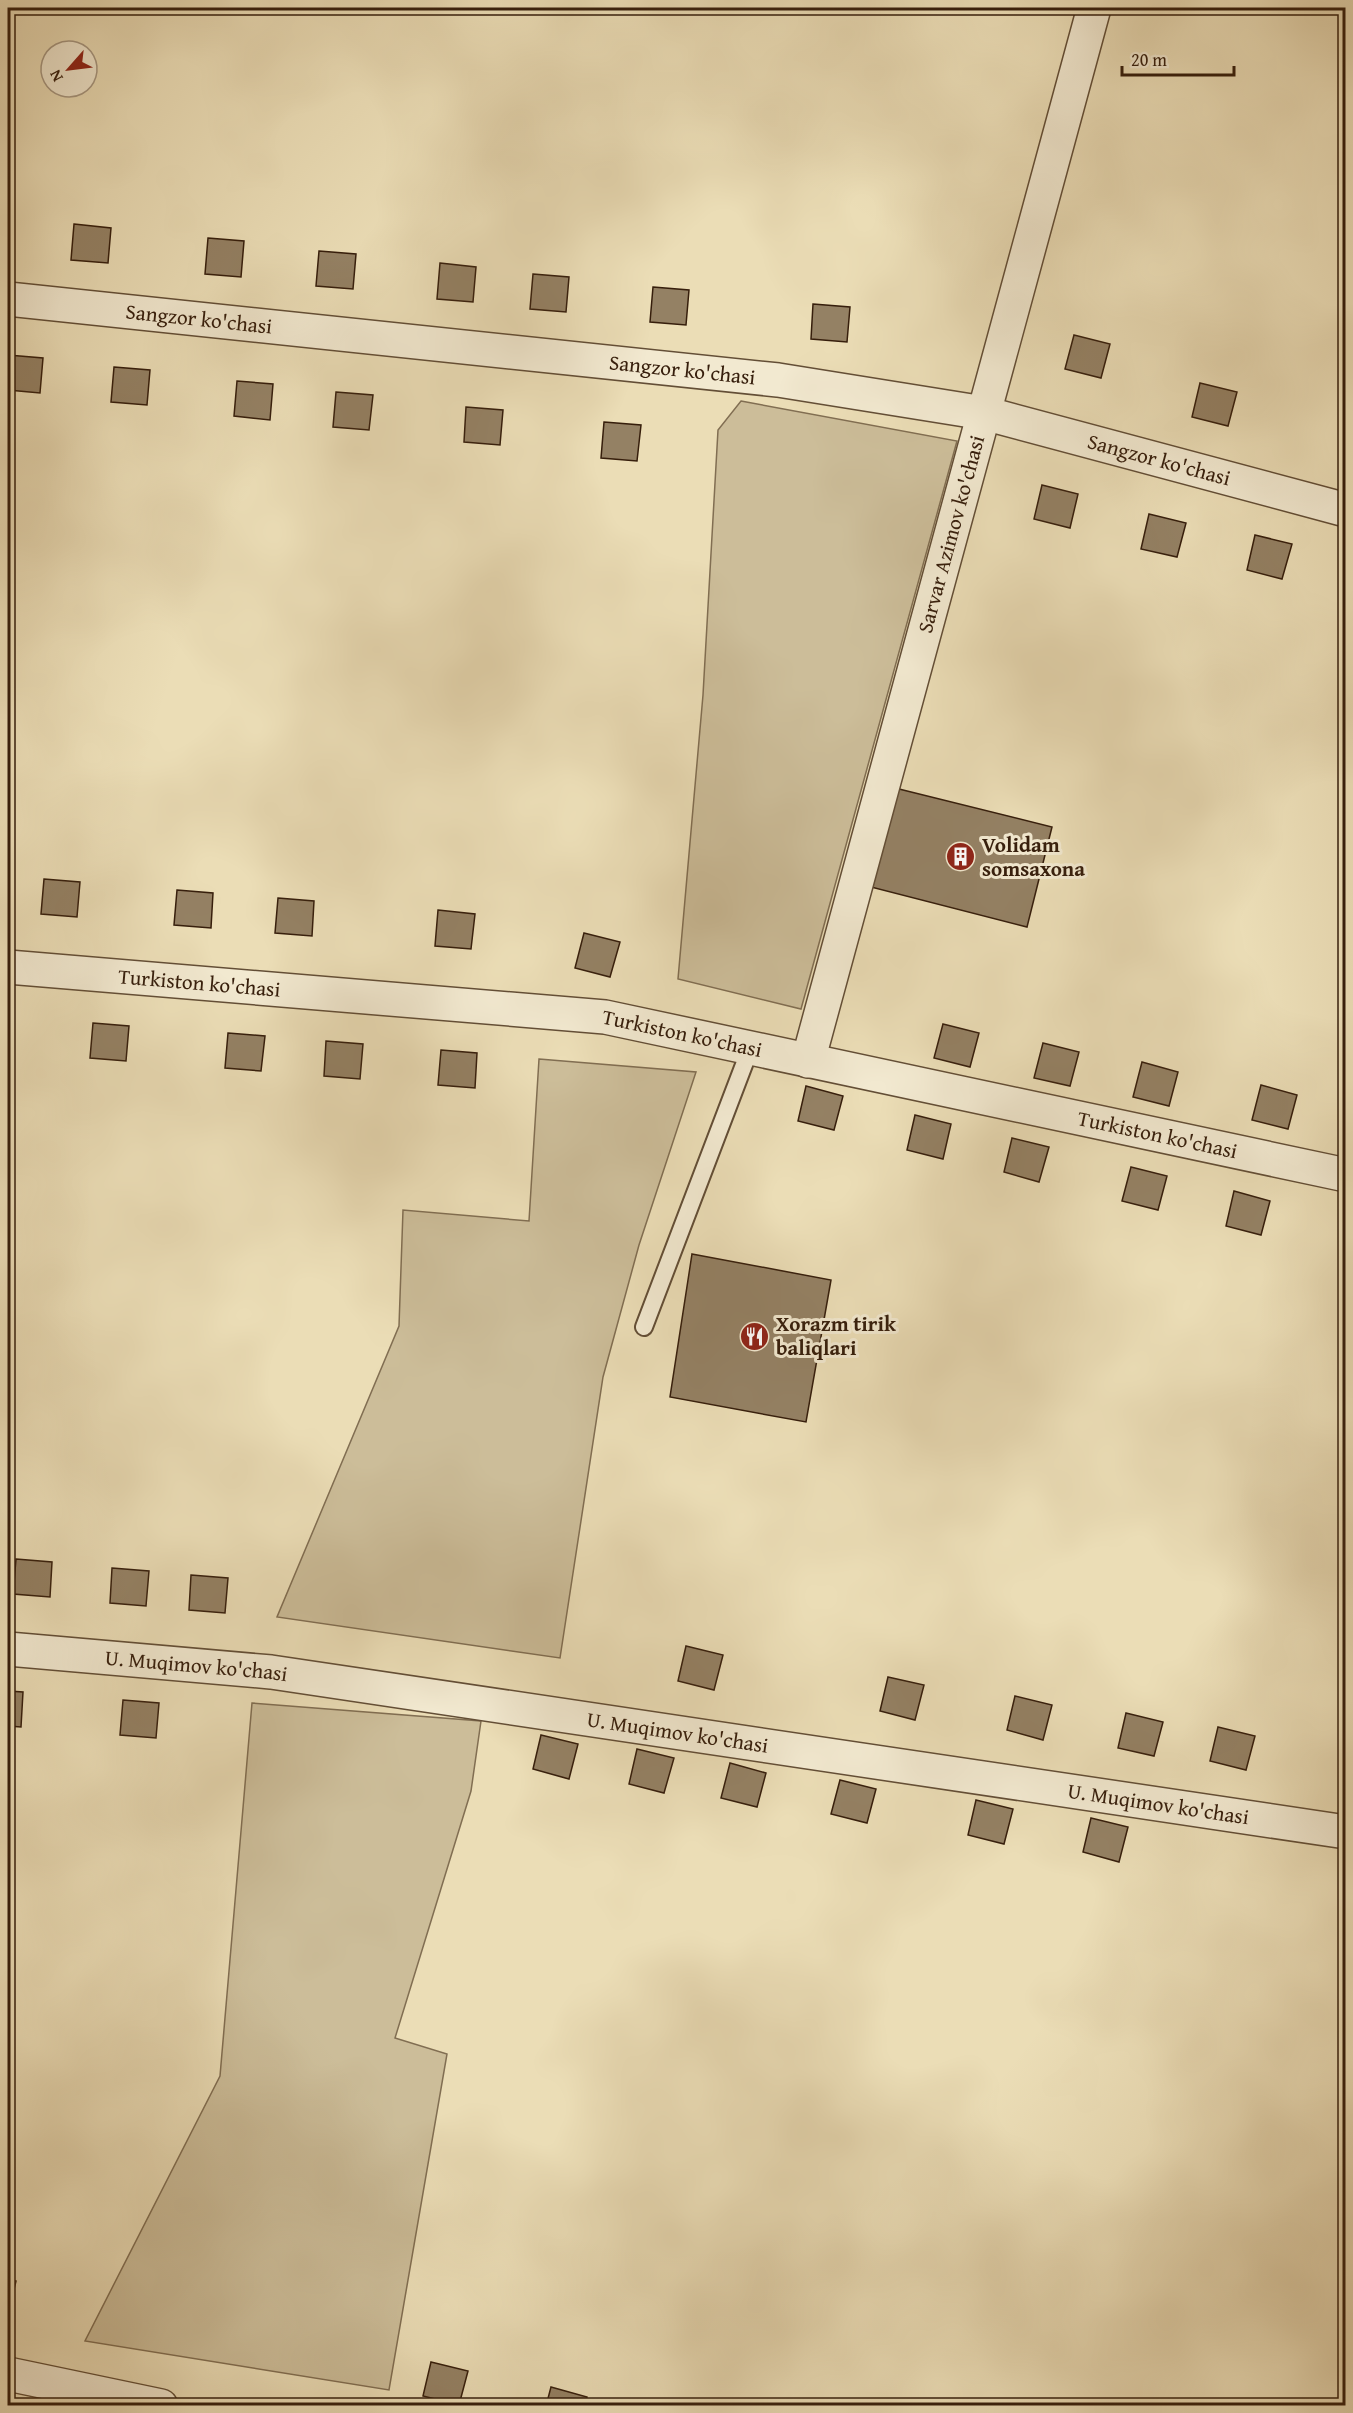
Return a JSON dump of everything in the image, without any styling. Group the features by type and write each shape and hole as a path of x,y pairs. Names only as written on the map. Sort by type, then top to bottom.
{"street":[{"name":"Sarvar Azimov ko'chasi","path":"808,1061 1094,8"},
{"name":"Sangzor ko'chasi","path":"8,299 778,380 984,412 1346,510"},
{"name":"Turkiston ko'chasi","path":"8,967 605,1017 1346,1175"},
{"name":"U. Muqimov ko'chasi","path":"8,1649 272,1672 1346,1832"},
{"path":"8,2374 161,2406"}],"lane":[{"path":"644,1327 750,1049"}],"shaded area":[{"path":"741,401 957,441 801,1009 678,979 703,695 718,430"},
{"path":"539,1059 696,1072 639,1245 603,1377 560,1658 277,1617 399,1326 403,1210 529,1221"},
{"path":"252,1703 481,1721 471,1791 395,2038 447,2054 389,2390 85,2341 220,2076"}],"building":[{"path":"74,224 111,228 108,263 71,260"},
{"path":"208,238 244,241 241,277 205,274"},
{"path":"319,251 356,254 353,289 316,286"},
{"path":"440,263 476,267 473,302 437,299"},
{"path":"533,274 569,277 566,312 530,309"},
{"path":"653,287 689,290 686,325 650,322"},
{"path":"813,304 850,307 847,342 811,339"},
{"path":"1074,335 1110,344 1101,378 1065,369"},
{"path":"8,355 43,358 40,393 8,390"},
{"path":"114,367 150,370 147,405 111,402"},
{"path":"237,381 273,384 270,420 234,416"},
{"path":"1200,383 1237,392 1228,426 1192,417"},
{"path":"336,392 373,395 369,430 333,427"},
{"path":"466,407 503,410 500,445 464,442"},
{"path":"604,422 641,425 637,461 601,458"},
{"path":"1042,485 1078,494 1070,528 1034,519"},
{"path":"1149,514 1186,523 1177,557 1141,549"},
{"path":"1255,535 1292,544 1282,579 1247,570"},
{"name":"Volidam somsaxona","path":"895,788 1052,827 1027,927 871,887"},
{"path":"44,879 80,882 77,917 41,914"},
{"path":"177,890 213,893 211,928 174,925"},
{"path":"278,898 314,901 312,936 275,933"},
{"path":"438,910 475,914 471,949 435,946"},
{"path":"584,933 620,942 610,977 575,968"},
{"path":"8,1017 13,1018 10,1052 8,1052"},
{"path":"93,1023 129,1026 126,1061 90,1058"},
{"path":"943,1024 979,1033 970,1067 934,1058"},
{"path":"228,1033 265,1036 261,1071 225,1068"},
{"path":"326,1041 363,1044 360,1079 324,1076"},
{"path":"1043,1043 1079,1052 1070,1086 1034,1078"},
{"path":"441,1050 477,1053 475,1088 438,1085"},
{"path":"1142,1062 1178,1072 1169,1106 1133,1097"},
{"path":"1261,1085 1297,1095 1288,1129 1252,1120"},
{"path":"806,1086 843,1096 834,1130 798,1121"},
{"path":"915,1115 951,1124 943,1159 907,1150"},
{"path":"1012,1138 1049,1147 1039,1182 1004,1172"},
{"path":"1131,1167 1167,1176 1158,1210 1122,1201"},
{"path":"1234,1191 1270,1201 1261,1235 1226,1226"},
{"path":"1346,1233 1346,1254 1341,1253"},
{"path":"692,1254 831,1280 806,1422 670,1397"},
{"path":"16,1559 52,1562 50,1597 13,1594"},
{"path":"112,1568 149,1571 146,1606 110,1603"},
{"path":"191,1575 228,1578 225,1613 189,1610"},
{"path":"686,1646 723,1655 714,1690 678,1681"},
{"path":"888,1677 924,1685 915,1720 880,1711"},
{"path":"8,1691 23,1692 21,1727 8,1726"},
{"path":"1015,1696 1052,1705 1043,1740 1007,1730"},
{"path":"123,1700 159,1703 156,1738 120,1735"},
{"path":"1126,1713 1163,1722 1154,1756 1118,1748"},
{"path":"1218,1727 1255,1736 1246,1770 1210,1761"},
{"path":"541,1735 578,1744 569,1779 533,1769"},
{"path":"637,1749 674,1758 664,1793 629,1784"},
{"path":"730,1763 766,1773 757,1807 721,1798"},
{"path":"840,1780 876,1789 867,1823 831,1814"},
{"path":"976,1800 1013,1809 1004,1844 968,1835"},
{"path":"1091,1818 1128,1827 1119,1862 1083,1852"},
{"path":"8,2279 16,2281 8,2314"},
{"path":"431,2362 468,2371 459,2405 423,2396"},
{"path":"551,2387 587,2397 585,2406 546,2406"}],"place":[{"name":"Volidam somsaxona","path":"961,857"},
{"name":"Xorazm tirik baliqlari","path":"755,1336"}]}
